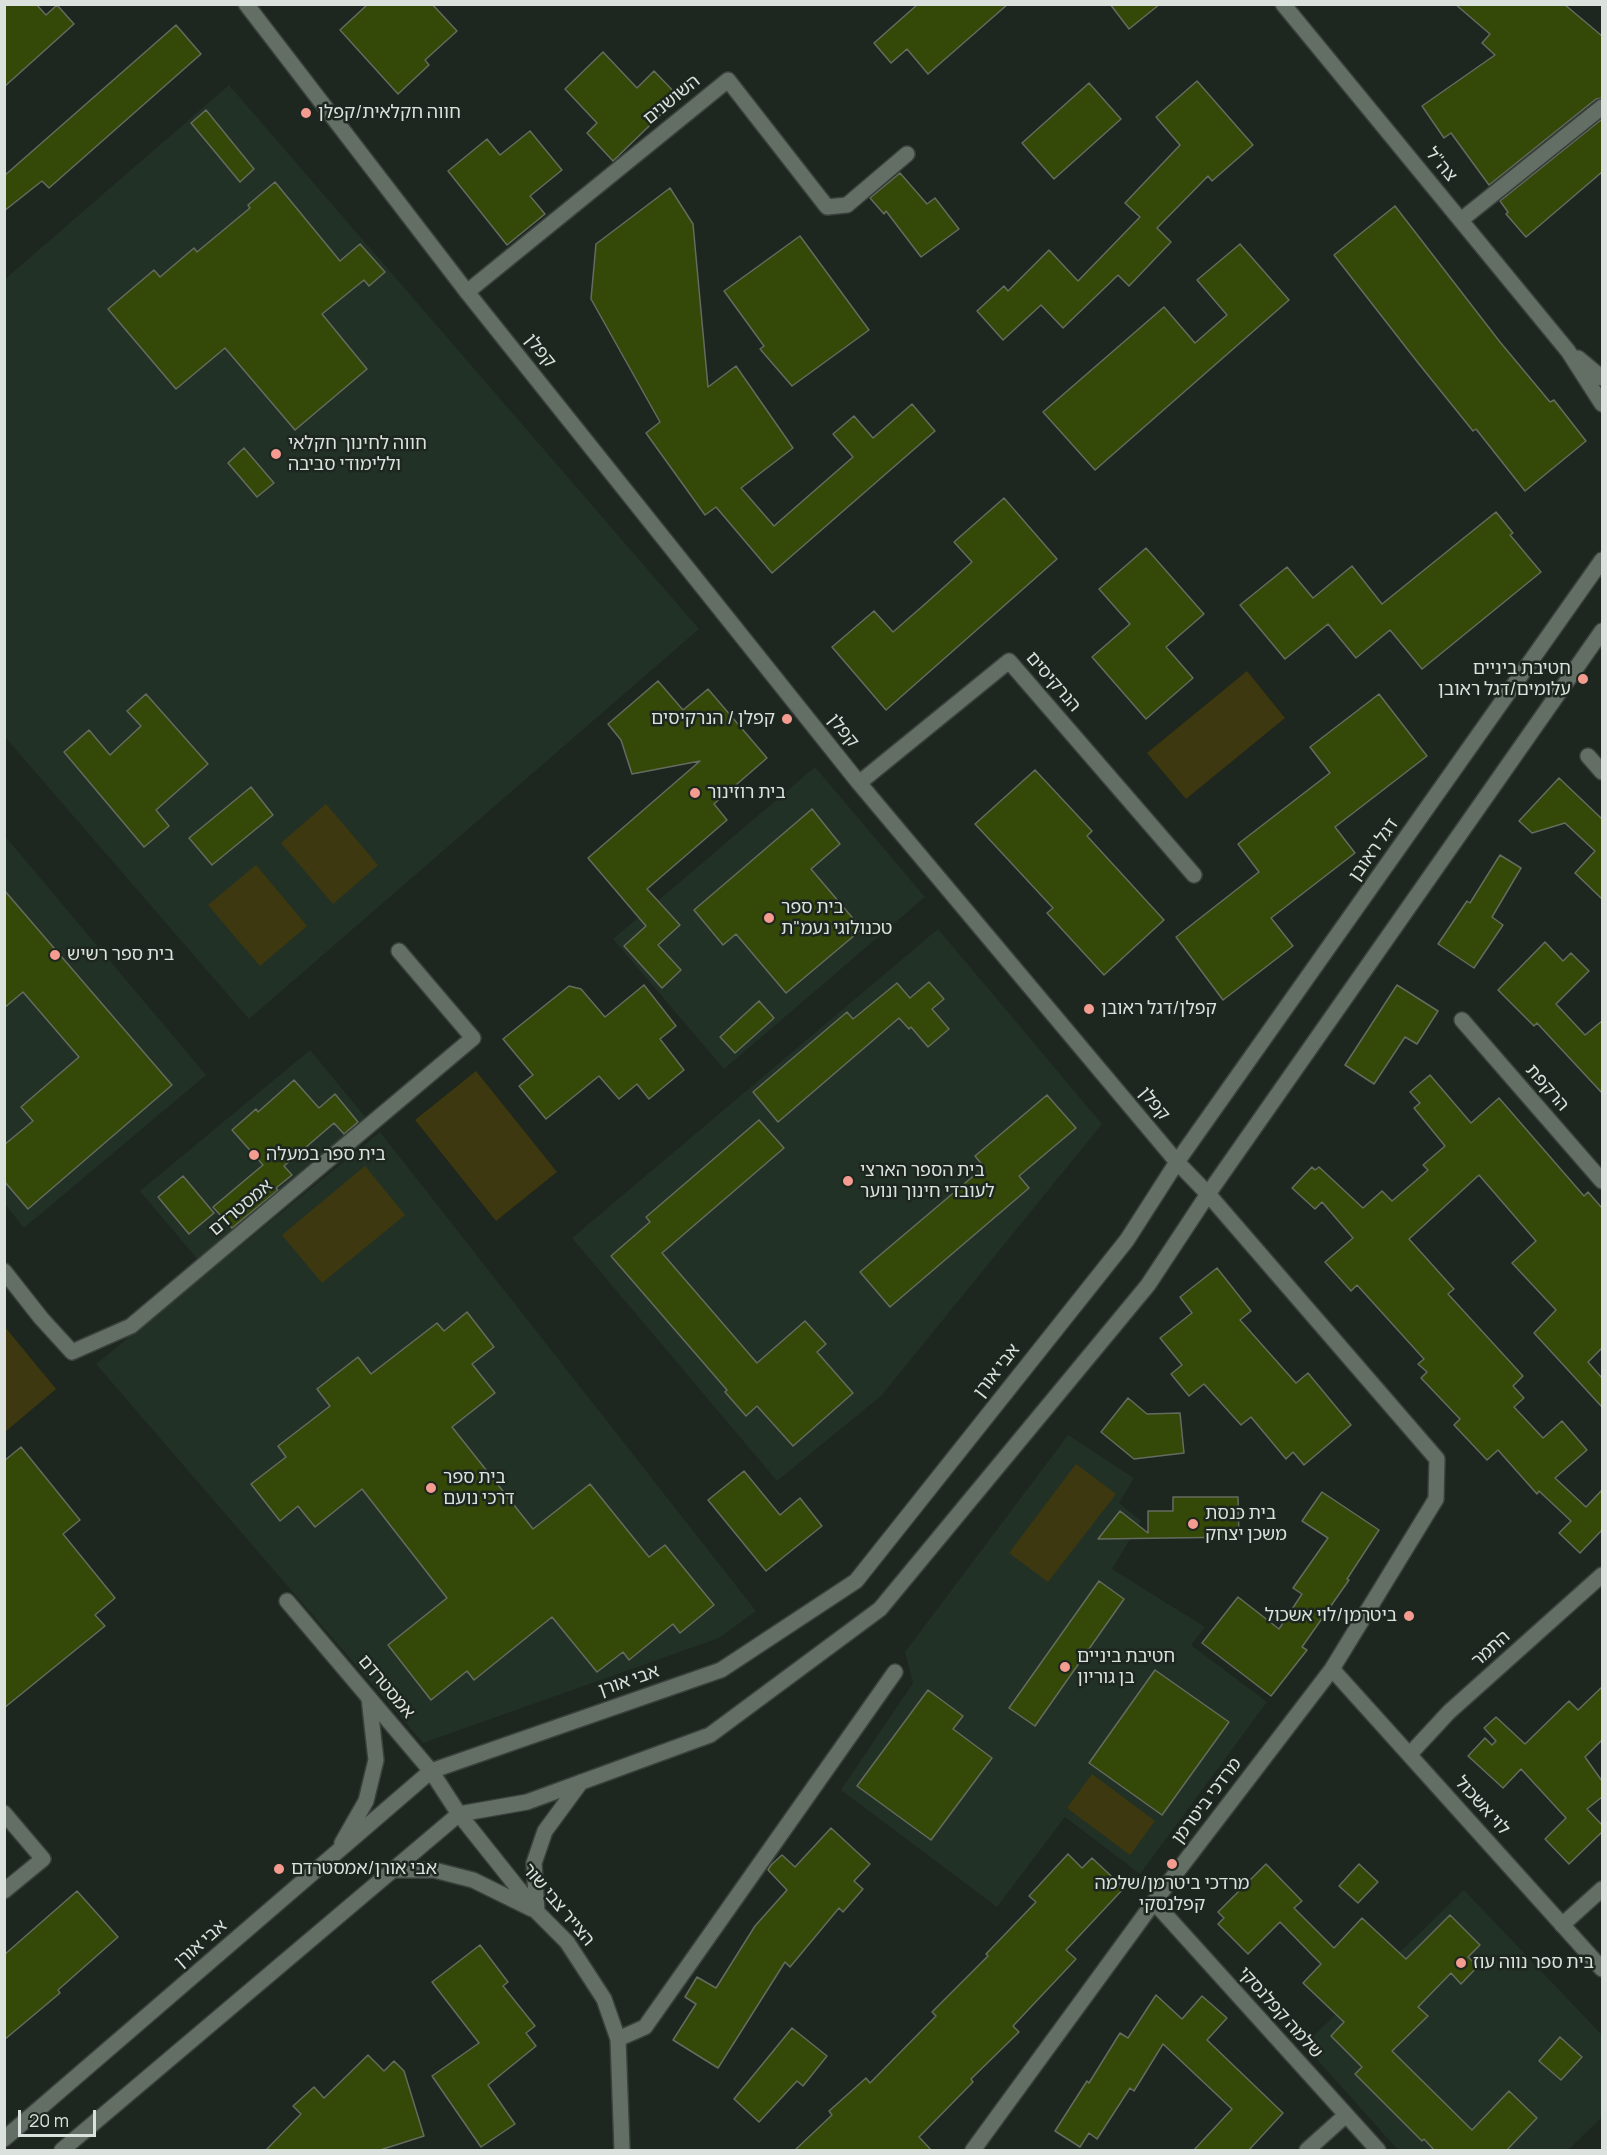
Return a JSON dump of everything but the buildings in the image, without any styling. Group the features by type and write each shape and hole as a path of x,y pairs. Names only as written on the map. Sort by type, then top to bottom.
{"street":[{"name":"קפלן","path":"246,4 467,292 859,783 1177,1162 1208,1194 1437,1459"},
{"name":"צה\"ל","path":"1283,4 1568,351 1602,404"},
{"name":"השושנים","path":"467,292 728,80 827,207 848,205 907,154"},
{"path":"1461,220 1602,108"},
{"name":"צה\"ל","path":"1568,351 1602,378"},
{"name":"דגל ראובן","path":"1177,1162 1602,560"},
{"path":"62,2151 459,1814 527,1802 710,1736 880,1609 1148,1285 1208,1194 1602,631"},
{"name":"הנרקיסים","path":"859,783 1009,661 1194,874"},
{"path":"1588,756 1602,772"},
{"name":"אמסטרדם","path":"4,1271 41,1318 72,1352 131,1326 473,1038 399,951"},
{"name":"הרקפת","path":"1462,1020 1602,1181"},
{"name":"אבי אורן","path":"4,2139 431,1771 721,1670 856,1581 1127,1239 1177,1162"},
{"name":"מרדכי ביטרמן","path":"973,2151 1154,1902 1332,1669 1436,1499 1437,1459"},
{"name":"התמר","path":"1410,1754 1449,1712 1602,1575"},
{"name":"אמסטרדם","path":"287,1601 431,1771"},
{"name":"לוי אשכול","path":"1332,1669 1602,1969"},
{"path":"618,2039 645,2027 895,1672"},
{"path":"336,1853 366,1801 376,1760 369,1698"},
{"name":"הצייר צבי שור","path":"431,1771 459,1814 537,1912 567,1942 604,1999 618,2039 622,2151"},
{"path":"537,1912 534,1863 545,1831 581,1782"},
{"path":"4,1813 43,1859 4,1891"},
{"path":"393,1870 434,1870 473,1880 537,1912"},
{"path":"1562,1925 1602,1889"},
{"name":"שלמה קפלנסקי","path":"1154,1902 1378,2151"},
{"path":"1307,2151 1346,2115"}],"shaded area":[{"name":"חווה לחינוך חקלאי וללימודי סביבה","path":"229,85 699,629 249,1019 5,737 4,280"},
{"path":"1247,671 1285,718 1186,799 1147,753"},
{"name":"בית ספר טכנולוגי נעמ\"ת","path":"815,767 925,897 724,1069 613,939"},
{"path":"326,804 378,865 333,904 281,843"},
{"name":"בית ספר רשיש","path":"4,835 206,1075 24,1228 5,1204"},
{"path":"256,865 307,926 260,966 208,905"},
{"name":"בית הספר הארצי לעובדי חינוך ונוער","path":"938,929 1102,1124 881,1396 777,1481 572,1238"},
{"name":"בית ספר במעלה","path":"310,1050 367,1119 198,1260 140,1191"},
{"path":"476,1071 557,1172 496,1221 415,1120"},
{"name":"בית ספר דרכי נועם","path":"380,1132 756,1611 719,1638 423,1743 96,1364"},
{"path":"365,1166 405,1215 322,1283 282,1235"},
{"path":"5,1327 56,1389 4,1432"},
{"name":"חטיבת ביניים בן גוריון","path":"1068,1435 1134,1478 1119,1503 1141,1521 1112,1569 1205,1627 1191,1645 1267,1702 1140,1874 1065,1817 997,1907 841,1790 913,1683 905,1652"},
{"path":"1076,1464 1116,1494 1048,1582 1009,1553"},
{"path":"1092,1774 1155,1821 1130,1855 1067,1808"},
{"name":"בית ספר נווה עוז","path":"1464,1890 1602,2035 1602,2117 1568,2150 1398,2150 1304,2045"}],"place":[{"name":"חווה חקלאית/קפלן","path":"306,113"},
{"name":"חווה לחינוך חקלאי וללימודי סביבה","path":"276,454"},
{"name":"חטיבת ביניים עלומים/דגל ראובן","path":"1583,679"},
{"name":"קפלן / הנרקיסים","path":"787,719"},
{"name":"בית רוזינור","path":"695,793"},
{"name":"בית ספר טכנולוגי נעמ\"ת","path":"769,918"},
{"name":"בית ספר רשיש","path":"55,955"},
{"name":"קפלן/דגל ראובן","path":"1089,1009"},
{"name":"בית ספר במעלה","path":"254,1155"},
{"name":"בית הספר הארצי לעובדי חינוך ונוער","path":"848,1181"},
{"name":"בית ספר דרכי נועם","path":"431,1488"},
{"name":"בית כנסת משכן יצחק","path":"1193,1524"},
{"name":"ביטרמן/לוי אשכול","path":"1409,1616"},
{"name":"חטיבת ביניים בן גוריון","path":"1065,1667"},
{"name":"מרדכי ביטרמן/שלמה קפלנסקי","path":"1172,1864"},
{"name":"אבי אורן/אמסטרדם","path":"279,1869"},
{"name":"בית ספר נווה עוז","path":"1461,1963"}]}
